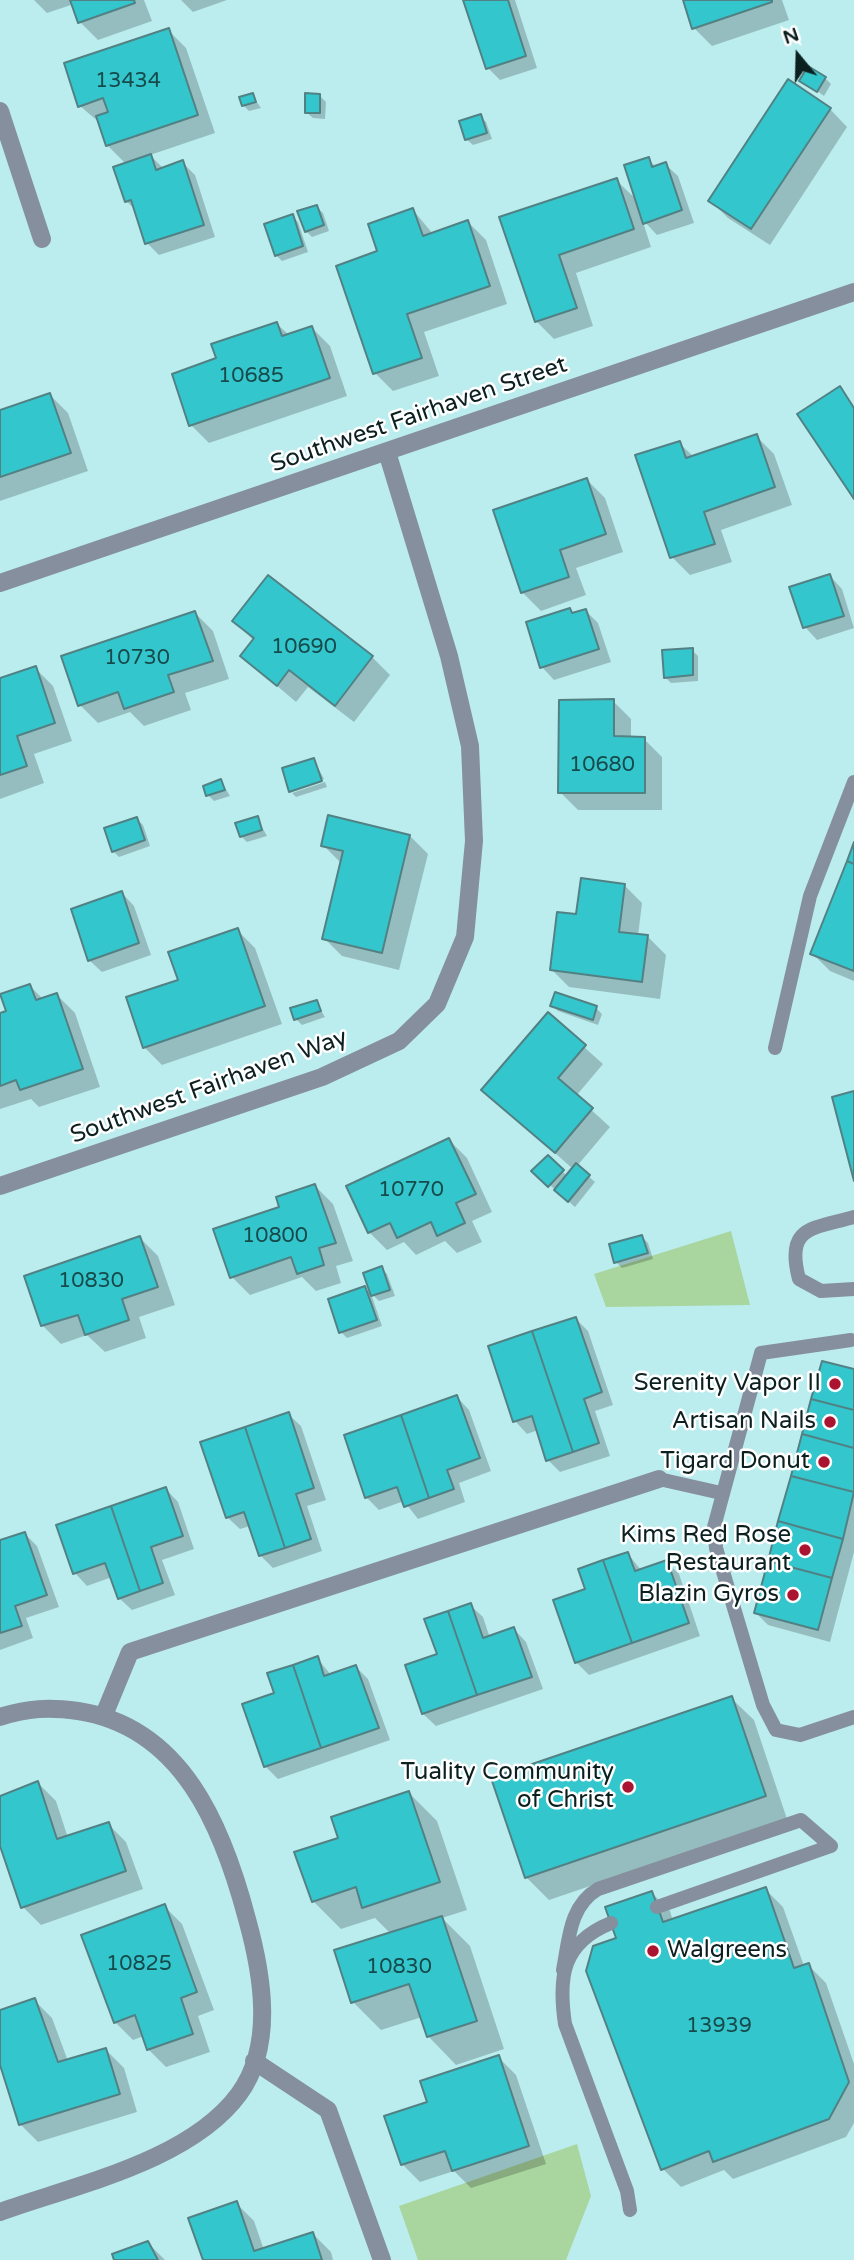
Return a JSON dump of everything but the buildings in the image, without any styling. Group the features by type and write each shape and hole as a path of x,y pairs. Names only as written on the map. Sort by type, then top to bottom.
{"street":[{"path":"0,111 42,239"},
{"name":"Southwest Fairhaven Street","path":"0,583 854,292"},
{"name":"Southwest Fairhaven Way","path":"0,1186 322,1077 398,1041 437,1004 465,937 474,841 470,746 449,656 387,452"},
{"path":"104,1715 130,1652 659,1479"},
{"path":"0,1717 28,1708 104,1715 137,1730 165,1752 191,1784 211,1817 232,1867 262,1973 263,2019 254,2061 240,2093 190,2140 161,2155 0,2212"},
{"path":"254,2061 328,2110 382,2260"}],"lane":[{"path":"775,1048 810,896 854,782"},
{"path":"854,1217 808,1229 794,1245 794,1261 799,1279 821,1292 854,1289"},
{"path":"851,1340 761,1353 720,1493 714,1527 716,1548 763,1705 776,1730 800,1735 854,1717"},
{"path":"659,1479 720,1493"},
{"path":"630,2210 627,2191 565,2024 561,1998 563,1970 574,1914 586,1896 598,1889 801,1820 831,1846 657,1906"},
{"path":"563,1970 578,1944 611,1923"}],"green space":[{"path":"731,1231 750,1305 606,1307 594,1274"},
{"path":"577,2144 591,2196 566,2260 418,2260 399,2206"}],"place":[{"name":"Serenity Vapor II","path":"835,1384"},
{"name":"Artisan Nails","path":"830,1422"},
{"name":"Tigard Donut","path":"824,1462"},
{"name":"Kims Red Rose Restaurant","path":"805,1550"},
{"name":"Blazin Gyros","path":"793,1595"},
{"name":"Tuality Community of Christ","path":"628,1787"},
{"name":"Walgreens","path":"653,1951"}]}
